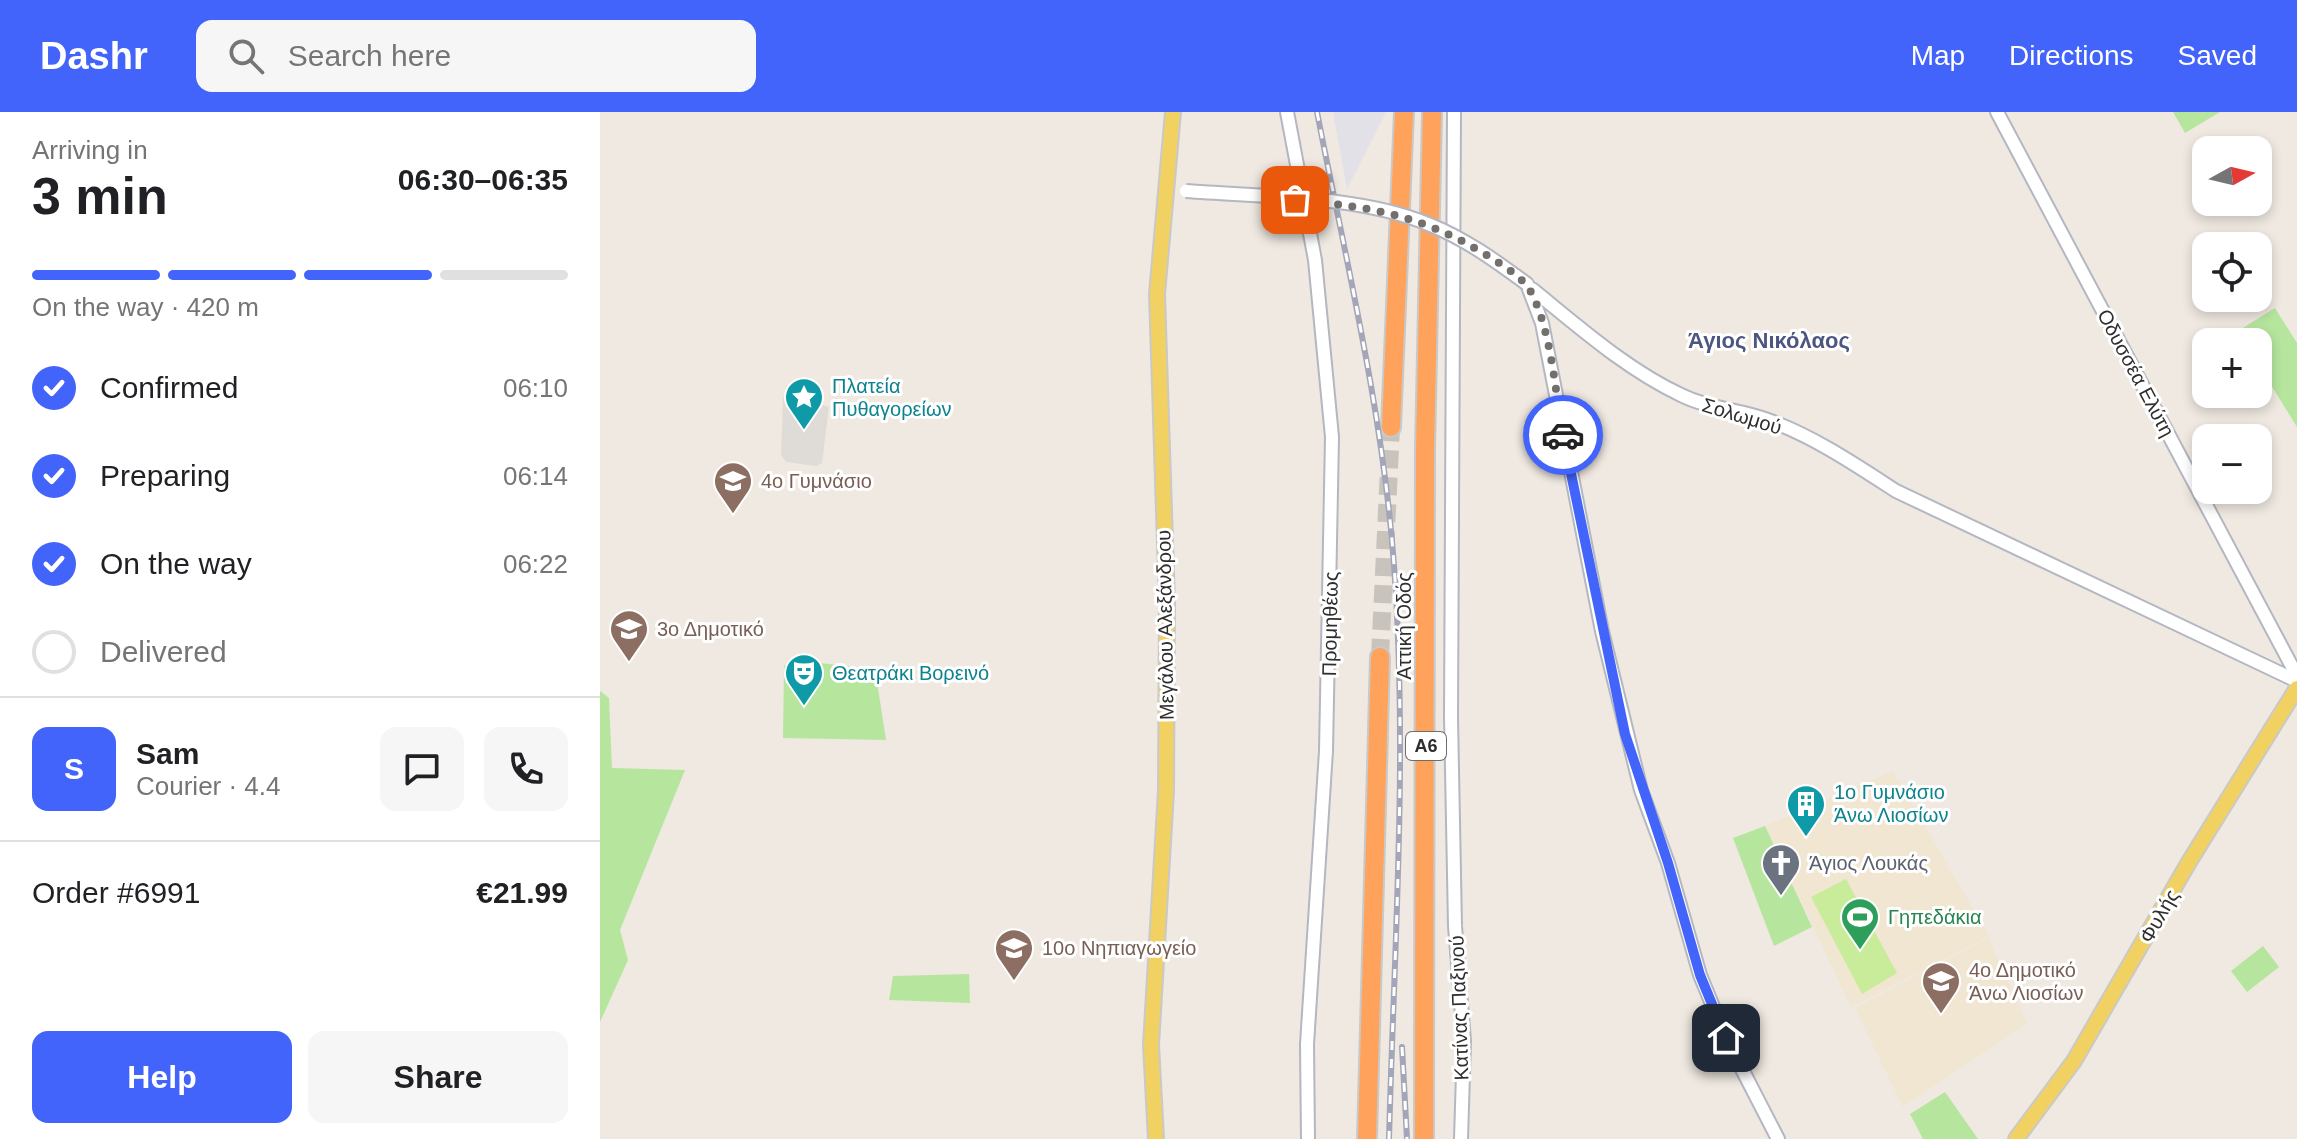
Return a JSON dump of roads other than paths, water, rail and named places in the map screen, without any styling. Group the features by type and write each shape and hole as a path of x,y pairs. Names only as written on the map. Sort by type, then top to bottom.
{"highway":[{"path":"1391,427 1404,112"},
{"name":"Αττική Οδός","path":"1424,1139 1425,450 1432,112"},
{"name":"Αττική Οδός","path":"1367,1139 1380,657"}],"main road":[{"name":"Μεγάλου Αλεξάνδρου","path":"1156,1139 1151,1045 1166,791 1167,604 1157,294 1173,112"},
{"name":"Φυλής","path":"2016,1139 2074,1061 2189,862 2297,688"}],"street":[{"name":"Προμηθέως","path":"1287,112 1315,260 1332,443 1326,751 1307,1044 1308,1139"},
{"name":"Κατίνας Παξινού","path":"1454,112 1451,717 1455,926 1464,1041 1461,1139"},
{"name":"Οδυσσέα Ελύτη","path":"1997,112 2297,679"},
{"name":"Σολωμού","path":"1166,189 1335,204 1398,214 1445,231 1527,284 1633,367 1678,394 1700,404 1768,420 1963,524 2297,679"},
{"path":"1527,284 1542,323 1591,577 1633,762 1668,863 1700,975 1726,1038 1778,1139"},
{"path":"1542,323 1549,302"}],"tunnel":[{"path":"1380,657 1391,427"}],"railway":[{"path":"1317,112 1372,394 1394,565 1400,780 1389,1139"},
{"path":"1402,1047 1407,1139"}],"place":[{"name":"Πλατεία Πυθαγορείων","path":"804,431"},
{"name":"4ο Γυμνάσιο","path":"733,515"},
{"name":"3ο Δημοτικό","path":"629,663"},
{"name":"Θεατράκι Βορεινό","path":"804,707"},
{"name":"1ο Γυμνάσιο Άνω Λιοσίων","path":"1806,838"},
{"name":"Άγιος Λουκάς","path":"1781,897"},
{"name":"Γηπεδάκια","path":"1860,951"},
{"name":"10ο Νηπιαγωγείο","path":"1014,982"},
{"name":"4ο Δημοτικό Άνω Λιοσίων","path":"1941,1015"}],"district":[{"name":"Άγιος Νικόλαος","path":"1769,340"}]}
